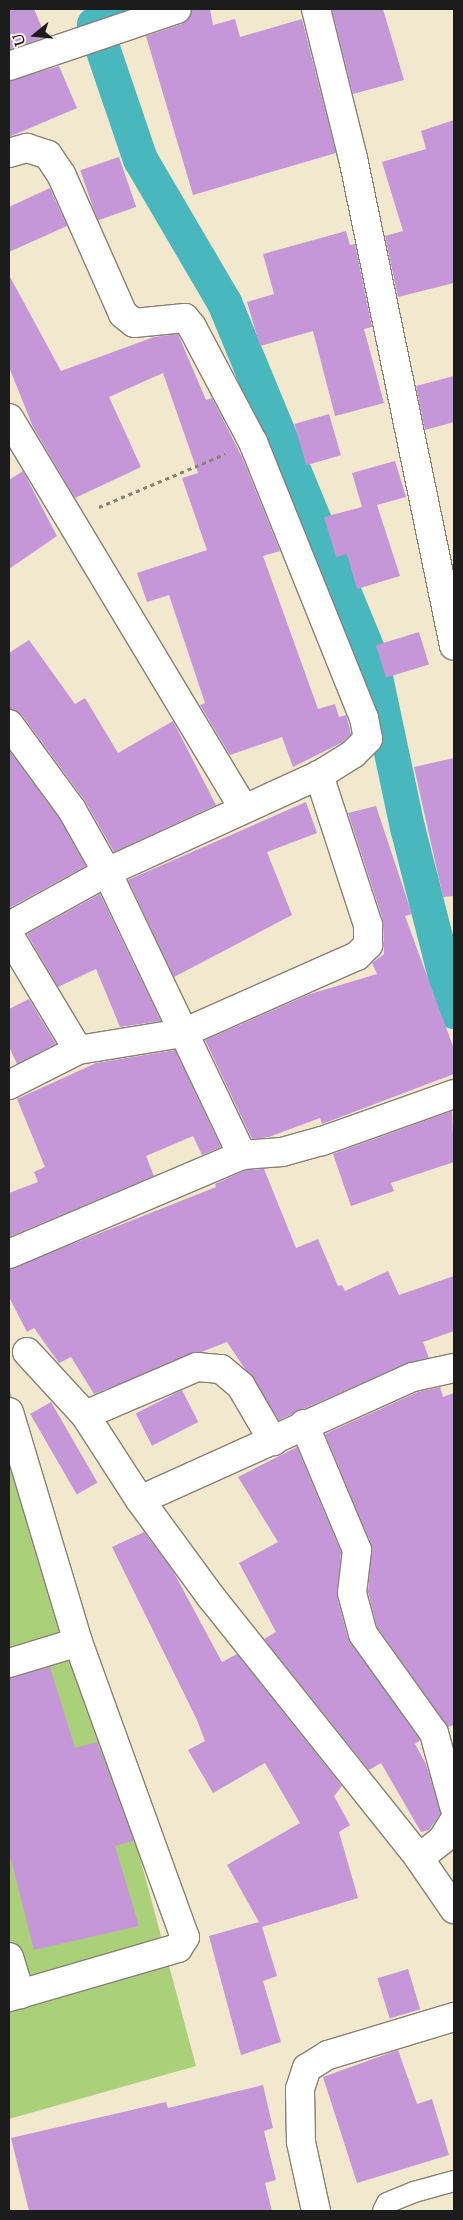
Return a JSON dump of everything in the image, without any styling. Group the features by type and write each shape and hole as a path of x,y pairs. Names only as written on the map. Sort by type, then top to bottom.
{"street":[{"path":"9,66 176,9"},
{"path":"316,9 355,168 454,646"},
{"path":"9,152 40,150 57,168 124,314 134,323 186,318 253,442 364,718 368,739 319,774 107,872 9,926"},
{"path":"9,418 18,453 72,518 244,809"},
{"path":"9,724 72,810 107,872 242,1155"},
{"path":"9,1084 78,1050 183,1033 357,956 368,945 368,926 319,774"},
{"path":"9,935 78,1050"},
{"path":"9,1254 242,1155 282,1152 322,1141 454,1094"},
{"path":"27,1352 85,1414 140,1500 297,1709 419,1858 454,1909"},
{"path":"85,1414 197,1367 221,1370 241,1386 273,1441"},
{"path":"140,1500 273,1441 304,1424 414,1377 454,1368"},
{"path":"9,1412 78,1642 185,1941 178,1948 15,1995 9,1957"},
{"path":"304,1424 357,1550 352,1593 362,1634 434,1733 446,1764 454,1806"},
{"path":"9,1663 78,1642"},
{"path":"419,1858 442,1840 454,1821"},
{"path":"316,2211 301,2142 300,2089 307,2068 328,2055 454,2017"}],"lane":[{"path":"383,2211 387,2203 414,2192 454,2181"}],"path":[{"path":"72,518 253,442"}],"green space":[{"path":"9,1389 25,1430 196,2066 9,2119"}],"building":[{"path":"9,9 34,9 46,37 9,50"},
{"path":"192,9 210,9 213,25 235,19 240,37 302,19 336,153 193,195 146,36 182,24"},
{"path":"383,9 404,80 353,94 332,10"},
{"path":"59,66 77,108 9,137 9,81"},
{"path":"454,120 454,283 398,297 385,236 403,231 382,162 426,149 421,131"},
{"path":"119,157 136,207 97,220 80,170"},
{"path":"50,188 67,226 9,252 9,207"},
{"path":"346,231 350,245 355,244 372,327 364,329 384,403 335,416 313,331 260,346 247,302 274,294 263,254"},
{"path":"9,275 61,371 154,337 178,334 206,400 212,398 242,457 280,551 263,556 318,709 335,704 339,717 346,715 351,734 343,742 293,767 282,737 230,755 200,705 205,703 169,595 147,602 137,573 207,550 182,478 198,473 163,373 109,397 141,467 75,498 33,427 9,367"},
{"path":"454,376 454,422 425,430 416,386"},
{"path":"329,414 341,455 306,465 294,424"},
{"path":"395,461 406,497 377,505 400,576 357,589 347,554 336,557 324,517 362,507 352,473"},
{"path":"23,471 57,536 9,569 9,480"},
{"path":"419,632 429,665 386,678 376,645"},
{"path":"29,640 75,704 85,698 118,753 173,721 216,805 114,852 85,801 22,715 9,709 9,653"},
{"path":"9,750 59,818 86,866 9,908"},
{"path":"454,758 454,896 443,897 414,767"},
{"path":"306,802 317,833 267,852 292,915 174,977 128,880"},
{"path":"376,806 412,914 405,916 454,1049 454,1074 322,1124 320,1118 269,1137 252,1139 205,1040 310,994 377,974 372,963 384,954 383,920 348,813"},
{"path":"100,894 161,1021 120,1027 96,969 58,987 27,934"},
{"path":"29,999 56,1044 17,1064 9,1047 9,1009"},
{"path":"175,1050 221,1147 202,1155 193,1136 146,1156 154,1176 9,1237 9,1193 38,1182 34,1172 45,1167 17,1099 96,1063"},
{"path":"452,1111 454,1162 391,1183 394,1191 351,1206 333,1154"},
{"path":"264,1169 296,1248 318,1239 338,1286 342,1285 345,1291 388,1271 399,1295 454,1276 454,1331 423,1342 429,1358 407,1363 279,1420 227,1342 94,1394 71,1357 59,1363 34,1328 27,1332 9,1297 9,1269 216,1187 215,1184 246,1170"},
{"path":"440,1387 443,1397 454,1393 454,1725 448,1727 377,1627 368,1592 371,1544 325,1434 418,1392"},
{"path":"182,1390 198,1422 152,1446 136,1414"},
{"path":"51,1402 98,1483 77,1495 30,1414"},
{"path":"297,1447 341,1552 337,1597 348,1638 420,1740 415,1744 426,1764 441,1813 429,1830 421,1832 381,1763 369,1770 264,1639 276,1632 239,1563 278,1542 238,1477"},
{"path":"144,1532 173,1571 222,1662 237,1654 342,1786 334,1796 350,1825 339,1832 358,1898 262,1927 277,1976 263,1981 281,2042 241,2055 209,1936 259,1922 227,1865 300,1823 265,1763 213,1793 188,1750 205,1741 197,1720 112,1547"},
{"path":"50,1667 75,1748 97,1742 130,1830 133,1841 115,1846 139,1926 34,1950 9,1852 9,1678"},
{"path":"408,1969 420,2009 390,2019 377,1978"},
{"path":"398,2050 417,2104 432,2099 449,2155 357,2183 323,2077"},
{"path":"263,2085 273,2128 264,2131 276,2180 265,2183 272,2211 29,2211 11,2138 166,2102 168,2108"}],"waterway":[{"path":"116,17 94,24 140,159 224,302 371,658 407,827 454,1011"}]}
